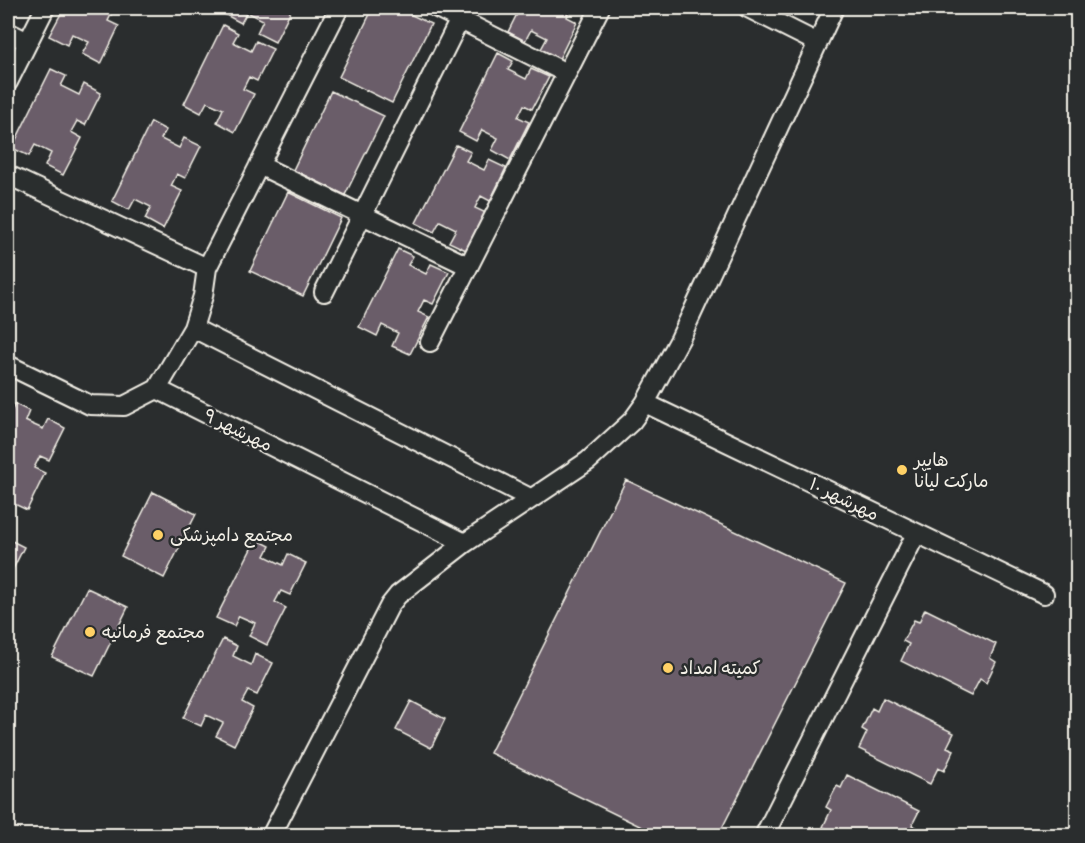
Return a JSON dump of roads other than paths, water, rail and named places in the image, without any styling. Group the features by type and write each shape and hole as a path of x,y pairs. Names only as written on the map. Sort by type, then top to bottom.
{"street":[{"path":"8,82 45,8"},
{"path":"8,365 90,405 124,406 157,389 193,328 203,296 207,268 339,8"},
{"path":"437,8 566,73"},
{"path":"430,342 600,8"},
{"path":"748,8 818,43"},
{"path":"271,836 390,605 398,595 465,543 588,461 632,420 645,403 680,339 834,8"},
{"path":"324,292 364,216 460,19"},
{"path":"8,32 28,42"},
{"path":"259,165 468,266"},
{"path":"8,175 207,268"},
{"path":"193,328 530,498"},
{"name":"مهرشهر ۹","path":"157,389 465,543"},
{"name":"مهرشهر ۱۰","path":"645,403 1044,594"},
{"path":"764,836 916,534"}],"place":[{"name":"هایپر مارکت لیانا","path":"902,470"},
{"name":"مجتمع دامپزشکی","path":"158,535"},
{"name":"مجتمع فرمانیه","path":"90,632"},
{"name":"کمیته امداد","path":"668,668"}]}
